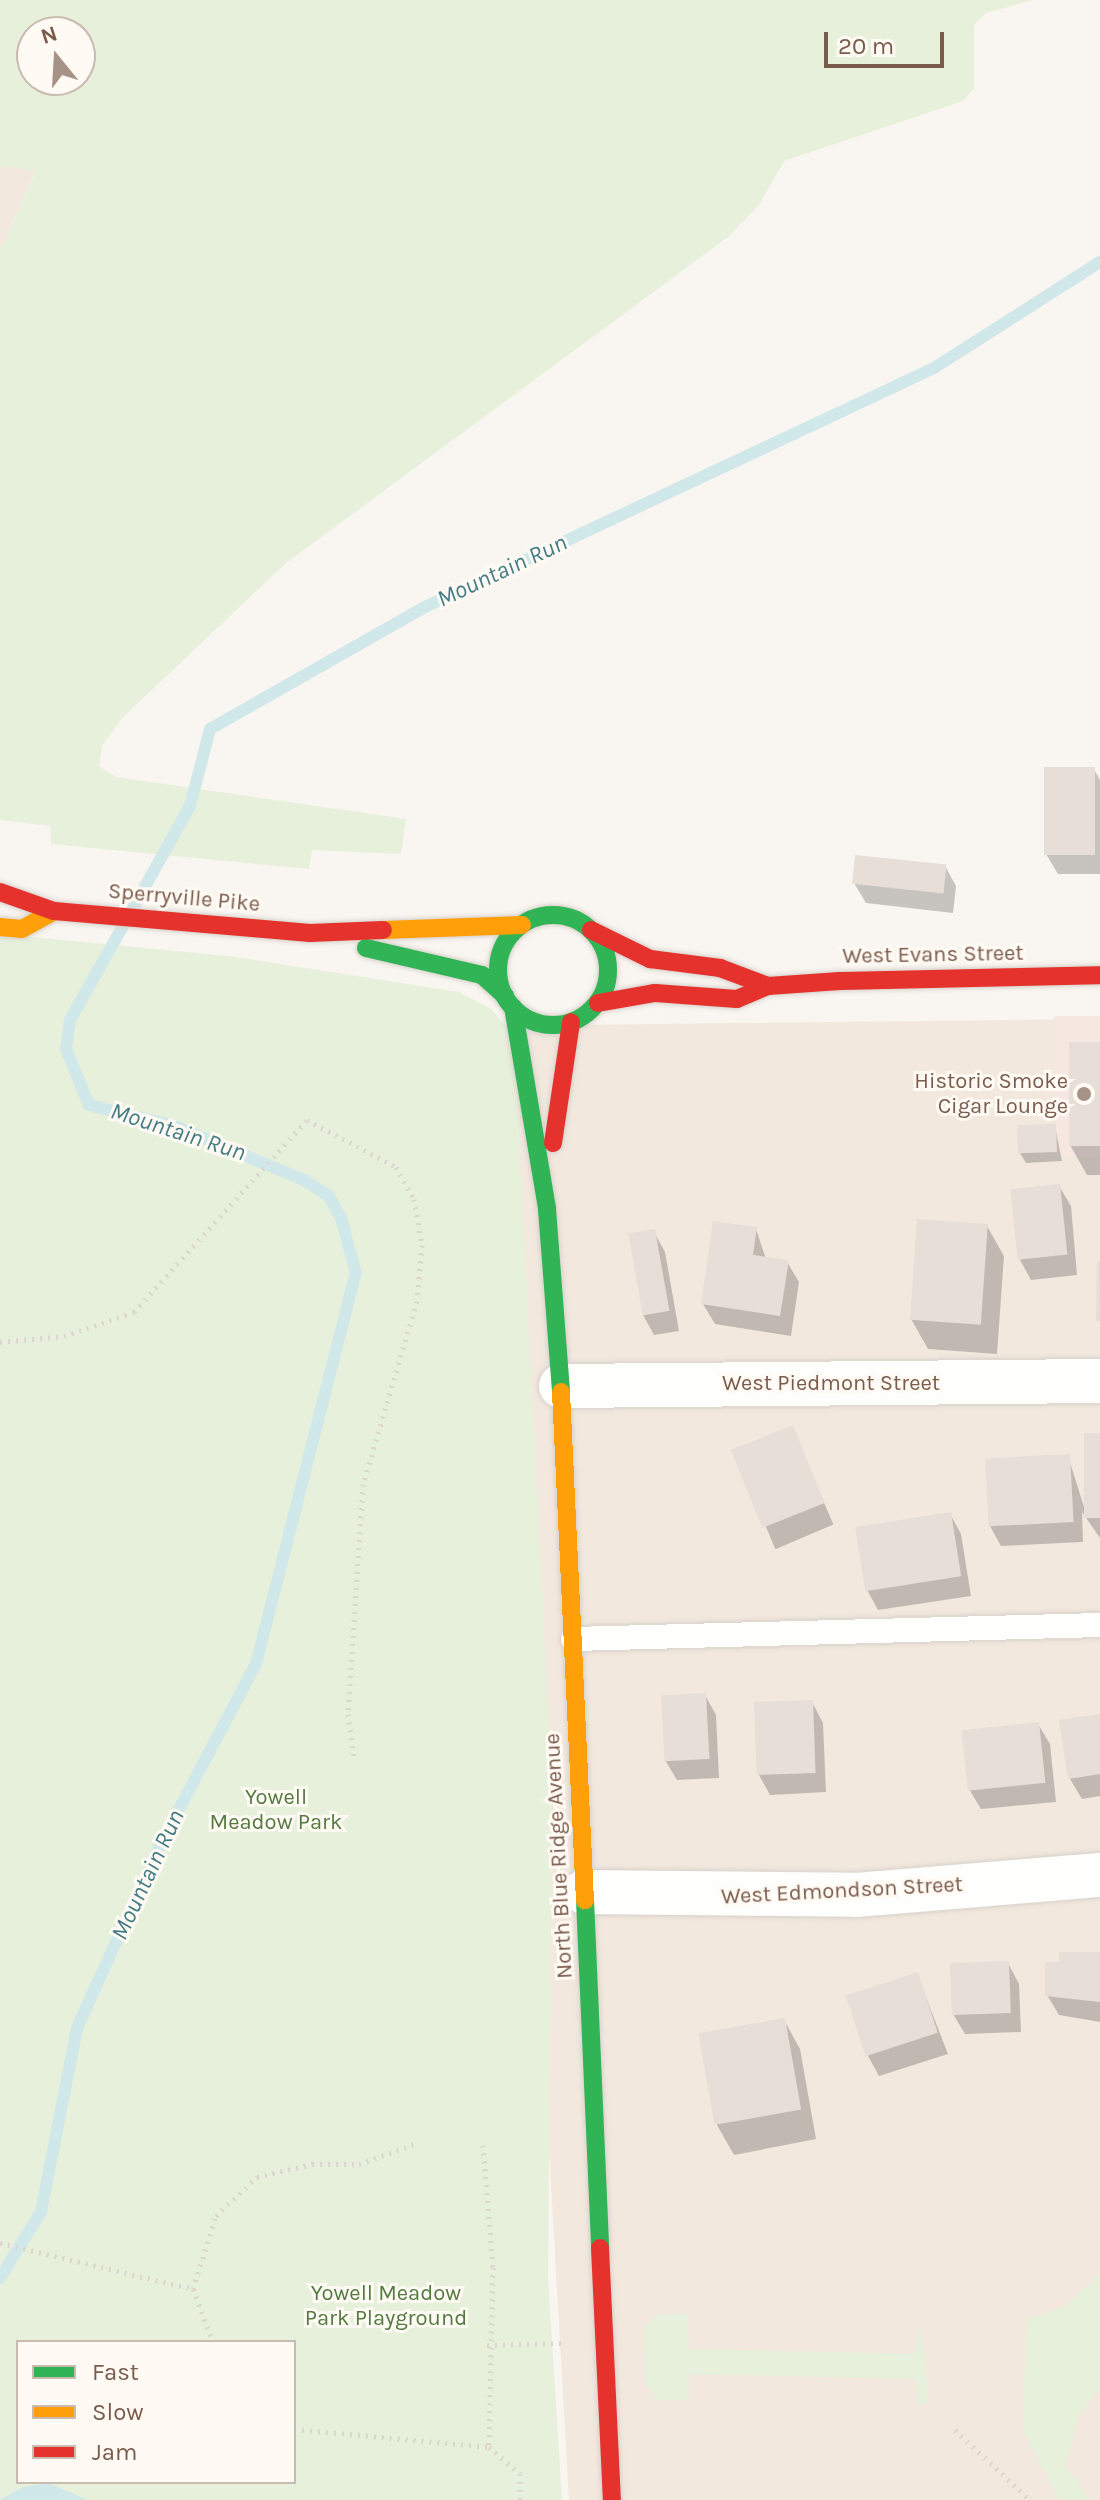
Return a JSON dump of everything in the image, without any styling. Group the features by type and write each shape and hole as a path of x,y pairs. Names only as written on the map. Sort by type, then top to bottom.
{"main road":[{"name":"Sperryville Pike","path":"0,892 54,911 310,933 522,925"},
{"path":"0,927 22,929 54,911"},
{"path":"558,915 591,930 608,962 598,1003 571,1022 536,1023 509,1002 500,955 522,925 558,915"},
{"name":"West Evans Street","path":"591,930 650,959 720,968 768,986"},
{"name":"Sperryville Pike","path":"310,933 472,972 509,1002"},
{"name":"West Evans Street","path":"598,1003 655,993 737,999 768,986 1100,975"},
{"name":"North Blue Ridge Avenue","path":"509,1002 547,1209 561,1386 612,2500"},
{"name":"North Blue Ridge Avenue","path":"547,1209 571,1022"}],"street":[{"name":"West Piedmont Street","path":"561,1386 1100,1381"},
{"name":"West Edmondson Street","path":"584,1892 856,1895 1100,1875"}],"lane":[{"path":"573,1639 1100,1625"}],"path":[{"path":"0,1342 64,1336 134,1312 296,1128 315,1121 396,1167 414,1199 422,1245 417,1301 363,1484 348,1714 354,1756"},
{"path":"212,2340 193,2289 216,2216 257,2177 312,2164 359,2164 414,2144"},
{"path":"483,2145 493,2267 487,2345 489,2447"},
{"path":"0,2243 68,2264 193,2289"},
{"path":"487,2345 563,2343"},
{"path":"296,2429 489,2447 520,2474 520,2500"},
{"path":"955,2430 1030,2500"}],"shaded area":[{"path":"0,166 36,170 0,251"},
{"path":"1054,1016 1100,1016 1100,1157 1054,1157"},
{"path":"1100,1019 1100,2500 569,2500 485,1026"}],"green space":[{"path":"0,0 1033,0 986,13 974,25 974,88 963,101 784,161 759,205 728,237 286,563 122,718 102,746 99,766 116,777 406,819 401,854 312,850 309,869 51,844 50,826 0,820 0,251 36,171 0,166"},
{"name":"Yowell Meadow Park","path":"0,934 228,956 459,992 491,1009 514,1035 552,1787 548,2279 562,2500 0,2500"},
{"path":"1100,2274 1100,2388 1080,2413 1065,2465 1090,2500 1059,2500 1022,2429 1028,2318 1064,2307"},
{"path":"659,2314 688,2314 689,2349 914,2354 922,2322 928,2402 917,2405 916,2379 689,2374 689,2400 657,2400 645,2382 644,2326"}],"water":[{"path":"50,2484 88,2500 0,2500 23,2487"}],"building":[{"path":"1044,767 1095,767 1095,855 1044,855"},
{"path":"855,855 946,865 943,893 852,884"},
{"name":"Historic Smoke Cigar Lounge","path":"1069,1042 1100,1042 1100,1146 1069,1146"},
{"path":"1056,1124 1057,1152 1018,1153 1017,1125"},
{"path":"1060,1184 1067,1255 1018,1260 1010,1189"},
{"path":"917,1219 988,1224 981,1325 910,1320"},
{"path":"713,1221 757,1227 753,1255 789,1260 780,1316 701,1304"},
{"path":"655,1229 669,1311 643,1315 628,1234"},
{"path":"1097,1262 1100,1262 1100,1321 1096,1321"},
{"path":"793,1425 824,1503 762,1528 731,1450"},
{"path":"1084,1433 1100,1433 1100,1518 1084,1518"},
{"path":"1070,1454 1074,1522 989,1526 985,1458"},
{"path":"951,1512 961,1576 865,1591 855,1527"},
{"path":"706,1693 709,1759 665,1761 661,1695"},
{"path":"813,1700 816,1773 757,1775 754,1702"},
{"path":"1100,1714 1100,1774 1068,1779 1059,1720"},
{"path":"1039,1722 1045,1783 968,1791 961,1730"},
{"path":"1059,1952 1100,1952 1100,2002 1045,1996 1045,1962 1059,1962"},
{"path":"1009,1961 1011,2013 952,2015 950,1963"},
{"path":"918,1972 938,2033 865,2056 846,1995"},
{"path":"785,2018 801,2110 714,2125 698,2033"}],"waterway":[{"name":"Mountain Run","path":"132,910 190,806 210,729 425,607 934,368 1100,262"},
{"name":"Mountain Run","path":"0,2278 41,2212 77,2028 159,1847 256,1664 356,1273 341,1218 329,1196 306,1181 175,1126 89,1105 66,1049 70,1020 123,926"}],"traffic: fast":[{"path":"553,915 574,919 592,931 604,949 608,970 604,991 592,1009 574,1021 553,1025 532,1021 514,1009 502,991 498,970 502,949 514,931 532,919 553,915"},
{"path":"366,948 482,975 505,996"},
{"path":"513,1007 547,1209 561,1392"},
{"path":"585,1900 600,2248"}],"traffic: slow":[{"path":"0,927 22,929 54,911"},
{"path":"383,930 522,925"},
{"path":"561,1392 585,1900"}],"traffic: jam":[{"path":"0,892 54,911 310,933 383,930"},
{"path":"591,930 650,959 720,968 768,986"},
{"path":"598,1003 655,993 737,999 768,986 840,981 1100,975"},
{"path":"553,1143 571,1022"},
{"path":"600,2248 612,2500"}],"place":[{"name":"Historic Smoke Cigar Lounge","path":"1084,1094"}],"park label":[{"name":"Yowell Meadow Park Playground","path":"386,2306"}]}
